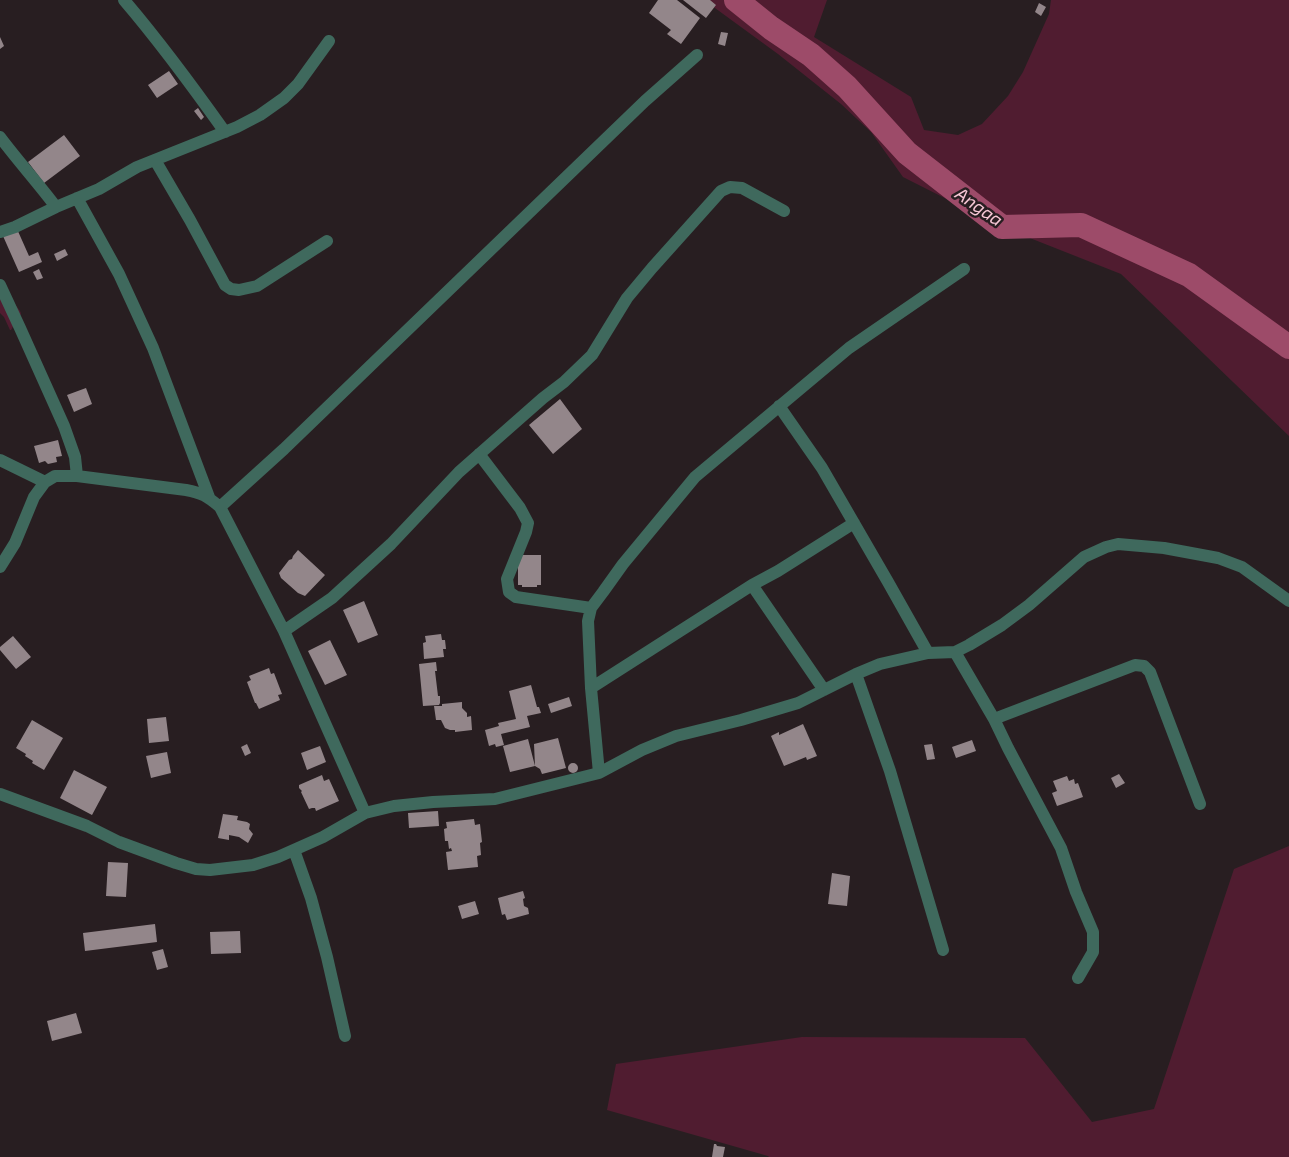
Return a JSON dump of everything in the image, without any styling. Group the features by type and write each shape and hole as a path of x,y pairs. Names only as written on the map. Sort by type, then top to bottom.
{"street":[{"path":"124,0 187,78 225,132"},
{"path":"0,232 15,227 56,206 99,189 137,167 225,132 260,115 284,98 298,84 329,41"},
{"path":"220,507 284,450 638,108 697,55"},
{"path":"0,137 56,206"},
{"path":"156,160 225,285 231,289 240,290 256,286 327,241"},
{"path":"284,631 332,598 392,544 459,472 543,398 564,382 592,355 627,298 721,191 730,187 742,188 784,211"},
{"path":"77,198 119,274 153,348 209,497"},
{"path":"599,772 591,688 588,620 592,608 623,564 695,477 849,348 964,270"},
{"path":"0,285 64,426 75,457 77,476"},
{"path":"779,406 822,468 928,653"},
{"path":"479,454 520,508 528,523 507,579 509,592 516,597 592,608"},
{"path":"0,460 45,482"},
{"path":"0,567 15,544 34,497 45,482 55,476 77,476 186,490 198,492 209,497 220,507 284,631 365,813"},
{"path":"591,688 752,585 778,571 854,523"},
{"path":"0,794 87,826 119,842 196,869 210,870 253,865 278,857 324,837 365,813 394,806 495,799 599,772 642,750 676,736 741,720 798,703 880,664 928,653 955,652 1002,625 1029,605 1084,557 1106,546 1118,544 1164,548 1218,558 1242,567 1289,602"},
{"path":"752,585 824,690"},
{"path":"955,652 994,719 1061,848 1076,892 1093,932 1093,952 1078,978"},
{"path":"994,719 1135,665 1144,666 1150,672 1200,804"},
{"path":"856,674 890,771 943,950"},
{"path":"294,850 325,949 345,1036"}],"shaded area":[{"path":"704,0 827,0 814,37 911,97 924,130 958,135 982,124 1008,96 1023,72 1049,14 1051,0 1289,0 1289,436 1121,274 1002,227 903,177 871,132 841,104 778,54"},
{"path":"0,293 8,295 21,314 11,330 0,313"},
{"path":"1289,846 1289,1157 769,1157 607,1110 616,1064 802,1037 1025,1038 1092,1122 1154,1109 1234,869"}],"building":[{"path":"658,0 677,0 700,18 681,44 667,34 671,30 649,13"},
{"path":"683,0 710,0 716,5 706,18"},
{"path":"1039,3 1046,7 1041,16 1035,12"},
{"path":"721,32 728,33 725,46 718,44"},
{"path":"0,37 4,46 0,49"},
{"path":"169,71 178,84 157,98 148,85"},
{"path":"198,108 204,117 201,120 194,111"},
{"path":"64,135 80,156 44,183 28,162"},
{"path":"17,229 29,256 38,252 42,262 19,272 3,236"},
{"path":"65,249 68,255 57,261 54,254"},
{"path":"39,269 43,278 37,280 33,272"},
{"path":"86,388 92,404 74,412 67,395"},
{"path":"560,399 582,429 553,454 529,425"},
{"path":"58,440 62,456 56,457 57,462 48,464 45,461 39,463 34,446"},
{"path":"298,550 325,575 305,596 298,593 281,578 279,573"},
{"path":"518,555 541,555 541,585 537,585 537,587 522,587 522,585 518,585"},
{"path":"364,601 378,635 358,643 343,610"},
{"path":"441,634 442,640 445,640 446,649 443,649 444,657 424,659 423,643 426,642 425,636"},
{"path":"13,636 31,657 16,669 0,650 0,647"},
{"path":"330,640 347,675 325,685 308,651"},
{"path":"436,662 437,671 435,671 440,703 439,705 423,706 419,664"},
{"path":"269,668 271,674 274,673 282,694 278,695 280,700 259,709 247,682 251,680 249,676"},
{"path":"531,685 537,707 539,707 541,713 527,716 530,727 501,734 504,745 496,747 495,744 489,746 485,730 499,726 498,723 516,719 509,691"},
{"path":"569,697 572,706 551,713 548,704"},
{"path":"462,702 462,708 467,713 467,717 471,716 472,730 455,732 455,730 445,728 441,720 436,720 434,706"},
{"path":"166,717 169,741 149,743 147,719"},
{"path":"32,720 63,738 44,770 32,763 33,761 25,756 26,754 16,748"},
{"path":"803,724 817,756 807,760 806,757 784,766 771,736 779,732 779,735"},
{"path":"558,738 566,768 542,774 540,769 535,766 534,744"},
{"path":"528,739 535,766 510,772 503,746"},
{"path":"972,740 976,751 956,758 952,747"},
{"path":"247,744 251,753 245,756 241,747"},
{"path":"932,744 935,759 927,760 924,745"},
{"path":"320,746 326,762 307,770 301,753"},
{"path":"167,752 171,773 151,778 146,756"},
{"path":"573,763 578,768 573,773 568,768"},
{"path":"74,770 107,787 92,815 60,798"},
{"path":"1119,774 1125,783 1116,788 1111,778"},
{"path":"322,775 324,781 329,779 339,801 316,811 315,808 309,809 299,785"},
{"path":"1067,776 1069,781 1074,779 1075,784 1078,783 1083,797 1057,806 1052,793 1057,791 1053,781"},
{"path":"438,811 439,826 409,828 408,813"},
{"path":"223,814 238,816 237,820 250,824 249,829 253,834 248,843 239,837 229,835 229,840 218,838"},
{"path":"474,819 475,825 480,824 482,842 480,843 481,855 477,856 478,867 448,870 446,852 452,851 451,848 449,849 448,841 445,841 444,829 447,828 446,822"},
{"path":"108,862 128,863 126,897 106,896"},
{"path":"832,873 850,876 847,906 828,904"},
{"path":"523,891 525,898 523,899 524,906 528,908 529,914 507,920 505,914 502,915 498,898"},
{"path":"475,901 479,914 462,919 458,906"},
{"path":"155,924 157,942 85,951 83,933"},
{"path":"240,931 241,953 211,954 210,932"},
{"path":"163,949 168,967 157,970 152,952"},
{"path":"76,1013 82,1033 52,1041 47,1021"},
{"path":"714,1144 725,1147 723,1157 712,1157"}],"waterway":[{"name":"Angaa","path":"736,0 771,28 811,55 847,87 907,153 1002,227 1081,225 1189,275 1289,347"}]}
